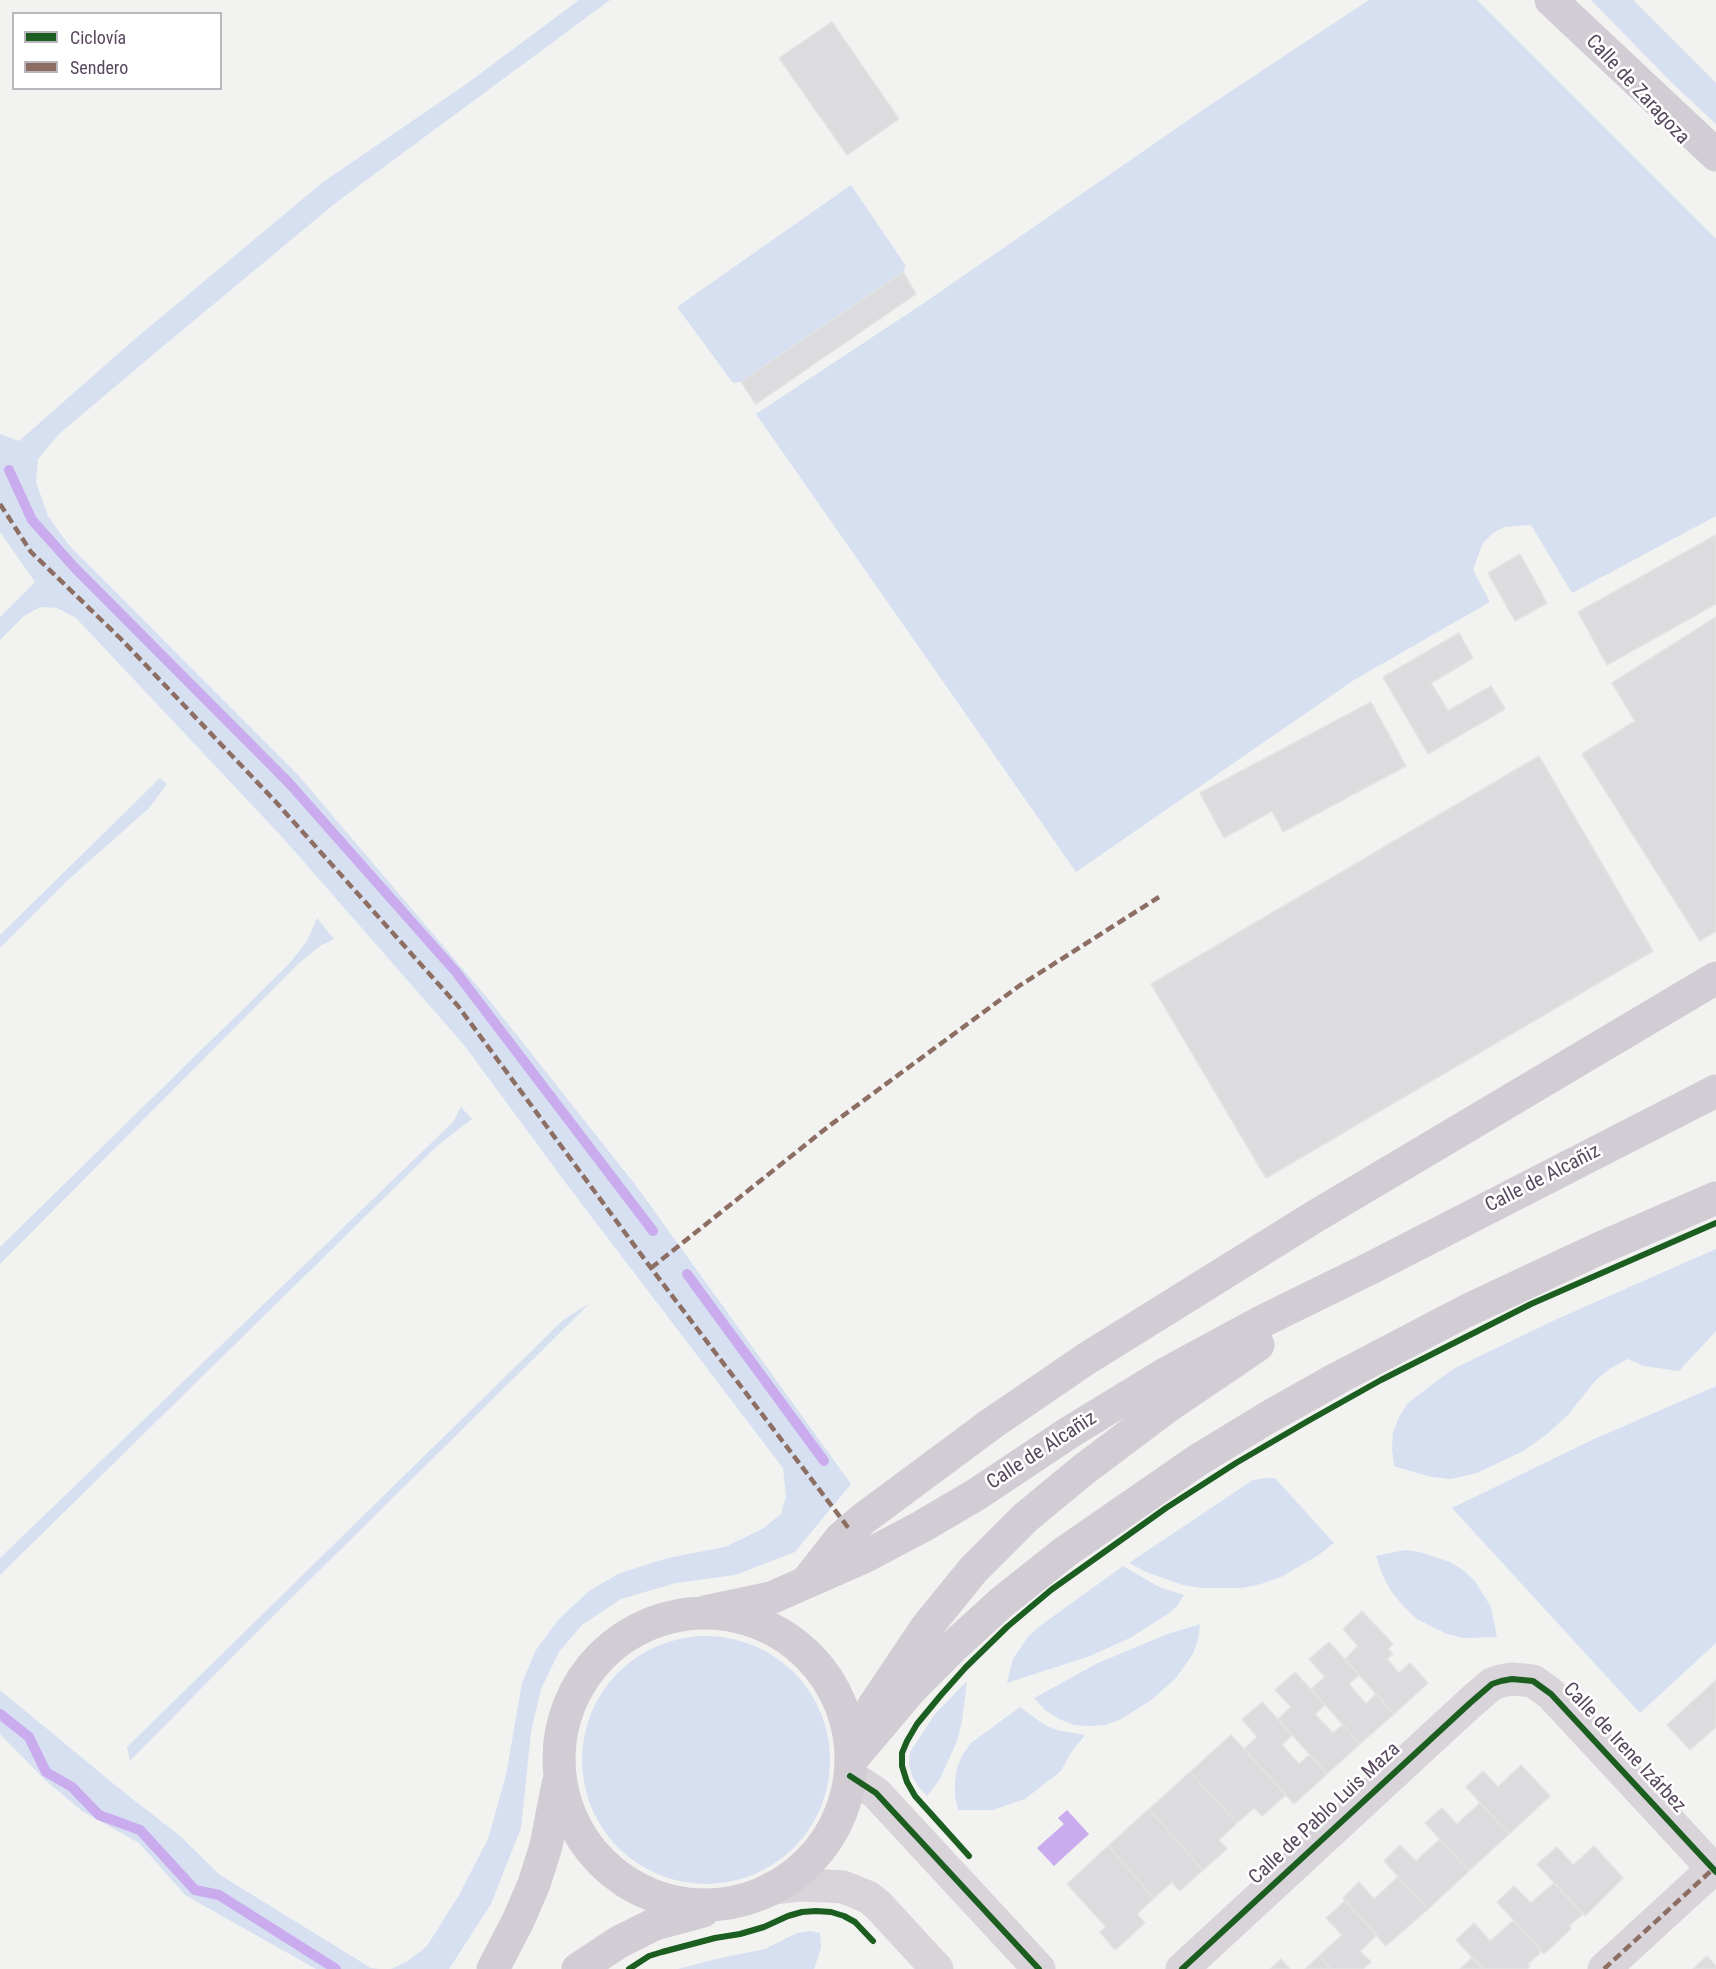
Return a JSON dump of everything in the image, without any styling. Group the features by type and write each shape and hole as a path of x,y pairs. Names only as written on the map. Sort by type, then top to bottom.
{"main road":[{"path":"1551,0 1582,31"},
{"name":"Calle de Zaragoza","path":"1582,31 1716,154"},
{"name":"Calle de Zaragoza","path":"1582,31 1716,176"},
{"path":"805,1584 841,1538 863,1519 982,1430 1086,1359 1314,1217 1716,978"},
{"name":"Calle de Alcañiz","path":"705,1612 771,1598 864,1557 977,1494 1070,1432 1165,1374 1263,1321 1716,1091"},
{"path":"851,1759 911,1689 1002,1602 1065,1552 1198,1460 1338,1378 1466,1311 1596,1250 1716,1198"},
{"name":"Calle de Alcañiz","path":"851,1759 926,1628 973,1570 1026,1517 1083,1470 1168,1407 1371,1268"},
{"path":"578,1969 619,1942 655,1924 739,1900 772,1888 802,1868 825,1842 842,1810 851,1759 842,1707 826,1676 803,1649 773,1629 741,1616 705,1612 670,1616 637,1629 608,1649 585,1675 568,1706 559,1741 560,1776 567,1810 584,1842 607,1868 636,1888 669,1901 704,1905 739,1900"},
{"path":"493,1969 534,1884 546,1846 560,1776"}],"street":[{"name":"Calle de Irene Izárbez","path":"1492,1684 1522,1679 1533,1681 1551,1694 1714,1870"},
{"name":"Calle de Pablo Luis Maza","path":"1182,1969 1492,1684"},
{"path":"851,1759 876,1793 1040,1969"},
{"path":"1604,1969 1714,1870"},
{"path":"772,1888 801,1885 843,1887 868,1897 937,1969"}],"shaded area":[{"path":"579,0 610,0 338,201 59,434 38,459 36,482 48,516 68,544 299,776 490,1001 637,1187 851,1484 795,1552 735,1575 676,1583 621,1599 582,1625 559,1652 541,1689 531,1732 521,1828 491,1904 449,1969 391,1969 408,1961 427,1946 459,1895 488,1839 506,1775 522,1683 536,1650 559,1619 589,1591 620,1573 668,1558 725,1547 762,1529 781,1514 786,1496 783,1468 568,1186 464,1045 283,838 76,618 57,608 40,607 24,616 0,640 0,617 35,582 0,532 0,434 19,441 135,339 323,182 465,85"},
{"path":"1369,0 1477,0 1716,239 1716,516 1572,593 1531,525 1504,527 1493,533 1483,543 1473,570 1490,602 1354,680 1076,872 756,414 924,303 1213,103"},
{"path":"1591,0 1633,0 1716,83 1716,124 1670,81"},
{"path":"851,185 906,266 903,272 741,382 733,383 677,307"},
{"path":"160,778 167,784 149,808 68,880 0,948 0,935"},
{"path":"317,918 334,939 320,946 299,963 0,1264 0,1247 288,965 307,941"},
{"path":"461,1107 472,1119 437,1146 0,1575 0,1558 453,1122"},
{"path":"1716,1249 1716,1331 1679,1371 1644,1366 1628,1359 1611,1368 1596,1380 1567,1416 1547,1434 1525,1450 1477,1473 1451,1479 1431,1477 1394,1466 1393,1433 1407,1404 1455,1368 1557,1319"},
{"path":"590,1303 130,1761 127,1747 563,1320"},
{"path":"1716,1386 1716,1643 1640,1713 1452,1508 1592,1440"},
{"path":"1275,1478 1334,1543 1281,1577 1242,1588 1203,1588 1183,1585 1146,1572 1129,1563 1253,1480"},
{"path":"1405,1550 1420,1552 1450,1562 1475,1581 1491,1607 1497,1637 1464,1638 1447,1634 1417,1619 1404,1607 1391,1591 1376,1556"},
{"path":"1123,1566 1159,1587 1184,1595 1168,1614 1130,1638 1090,1656 1007,1683 1013,1659 1027,1638"},
{"path":"1200,1624 1193,1654 1175,1679 1150,1701 1121,1719 1106,1725 1074,1725 1045,1710 1034,1698 1098,1663 1165,1635"},
{"path":"706,1636 730,1638 753,1645 775,1657 794,1672 809,1691 821,1713 828,1736 830,1760 828,1784 821,1807 809,1829 794,1848 775,1863 753,1875 730,1882 706,1884 682,1882 659,1875 637,1863 618,1848 603,1829 591,1807 584,1784 582,1760 584,1736 591,1713 603,1691 618,1672 637,1657 659,1645 682,1638"},
{"path":"967,1681 957,1741 940,1779 927,1796 912,1776 909,1764 910,1752 935,1714"},
{"path":"0,1690 179,1835 220,1875 371,1968 380,1969 316,1969 185,1895 139,1843 82,1811 45,1780 0,1734"},
{"path":"1020,1707 1043,1724 1057,1730 1085,1735 1070,1754 1061,1771 1025,1799 993,1810 958,1810 955,1782 957,1768 963,1754 971,1743"},
{"path":"1067,1810 1089,1834 1054,1866 1037,1848 1064,1824 1058,1818"},
{"path":"809,1931 820,1933 821,1948 814,1969 678,1969 765,1949 797,1933"}],"building":[{"path":"832,22 899,119 847,155 779,58"},
{"path":"903,272 916,294 756,404 741,382"},
{"path":"1716,535 1716,604 1607,665 1578,612"},
{"path":"1520,554 1547,603 1515,621 1488,573"},
{"path":"1716,617 1716,931 1700,941 1582,754 1635,721 1612,683"},
{"path":"1459,633 1473,658 1431,683 1448,711 1491,686 1505,709 1428,754 1383,677"},
{"path":"1371,702 1406,766 1283,832 1272,811 1224,838 1200,793"},
{"path":"1539,756 1653,951 1266,1178 1151,984"},
{"path":"1362,1611 1393,1644 1388,1649 1393,1654 1387,1659 1399,1673 1410,1663 1428,1683 1394,1714 1345,1659 1358,1646 1343,1629"},
{"path":"1329,1642 1359,1675 1349,1684 1366,1704 1376,1694 1394,1714 1360,1744 1311,1689 1325,1677 1309,1659"},
{"path":"1295,1672 1325,1705 1315,1714 1333,1733 1343,1725 1360,1744 1327,1774 1278,1719 1291,1707 1275,1690"},
{"path":"1716,1680 1716,1727 1690,1750 1667,1725"},
{"path":"1262,1702 1292,1735 1282,1745 1299,1764 1310,1754 1327,1774 1294,1804 1244,1749 1257,1737 1242,1719"},
{"path":"1231,1735 1286,1795 1262,1816 1254,1808 1237,1823 1190,1772"},
{"path":"1521,1765 1550,1796 1509,1834 1466,1787 1483,1771 1498,1787"},
{"path":"1190,1772 1237,1823 1219,1840 1227,1849 1203,1870 1149,1809"},
{"path":"1480,1803 1509,1834 1469,1871 1425,1823 1442,1808 1457,1824"},
{"path":"1149,1809 1203,1870 1180,1891 1172,1882 1154,1898 1108,1846"},
{"path":"1440,1839 1469,1871 1428,1909 1384,1861 1400,1845 1416,1861"},
{"path":"1108,1846 1154,1898 1137,1914 1145,1923 1115,1950 1100,1932 1106,1927 1067,1884"},
{"path":"1594,1846 1623,1878 1585,1916 1537,1864 1557,1847 1573,1865"},
{"path":"1398,1877 1428,1909 1386,1946 1343,1898 1359,1882 1374,1899"},
{"path":"1554,1883 1583,1914 1569,1926 1571,1929 1544,1954 1497,1902 1514,1886 1531,1903"},
{"path":"1345,1901 1377,1935 1360,1951 1371,1962 1363,1969 1331,1969 1319,1956 1342,1935 1326,1918"},
{"path":"1514,1920 1542,1951 1528,1964 1530,1966 1527,1969 1483,1969 1456,1940 1474,1923 1490,1941"},
{"path":"1319,1956 1331,1969 1305,1969"},
{"path":"1707,1956 1716,1969 1693,1969"},
{"path":"1473,1957 1483,1969 1460,1969"},
{"path":"1281,1959 1290,1969 1270,1969"}],"waterway":[{"path":"9,470 32,520 74,567 289,783 456,972 653,1231"},
{"path":"687,1274 824,1461"},
{"path":"0,1714 29,1737 46,1772 72,1787 99,1815 140,1830 195,1890 219,1895 336,1969"}],"marked path":[{"path":"0,504 31,552 121,639 275,801 458,1006 651,1268 850,1530"},
{"path":"651,1268 829,1126 1019,986 1159,897"},
{"path":"1604,1969 1713,1869"}],"cycle path":[{"path":"969,1856 915,1796 902,1766 902,1753 917,1724 941,1695 1007,1627 1051,1590 1166,1508 1236,1463 1308,1421 1381,1380 1531,1304 1716,1223"},
{"path":"1182,1969 1470,1703 1492,1684 1512,1679 1533,1681 1551,1694 1716,1872"},
{"path":"850,1776 876,1793 1039,1969"},
{"path":"629,1969 649,1956 715,1938 740,1934 802,1912 831,1912 844,1916 855,1922 873,1941"}]}
